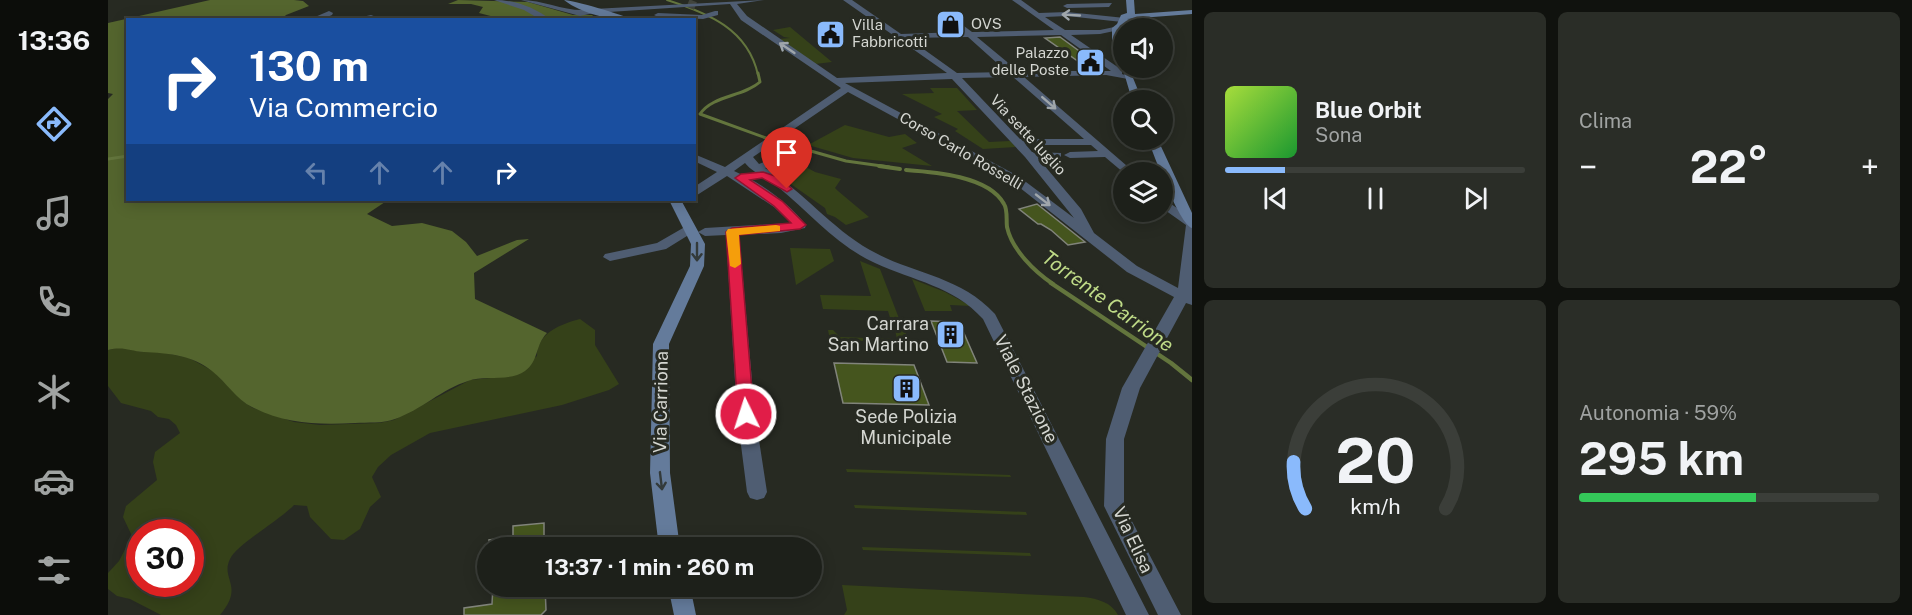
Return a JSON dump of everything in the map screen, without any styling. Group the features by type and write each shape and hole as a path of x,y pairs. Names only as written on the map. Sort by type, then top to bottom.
{"main road":[{"path":"568,0 596,14 621,18"},
{"path":"1130,0 1129,18 1192,12"},
{"path":"1158,150 1177,197 1192,225"},
{"name":"Via Carriona","path":"669,537 660,473 658,431 661,344 697,266 698,244 698,230 679,201"},
{"path":"681,597 685,615"}],"street":[{"path":"498,0 527,8 544,18"},
{"path":"525,0 580,14 682,3 698,6 760,0"},
{"name":"Via sette luglio","path":"847,0 954,75 1017,142 1077,212 1089,236"},
{"path":"1016,0 1113,64"},
{"path":"1025,6 1109,5 1100,0"},
{"name":"Corso Carlo Rosselli","path":"732,2 744,18 835,81 1014,178 1132,269 1159,285 1189,296"},
{"path":"635,18 659,15 703,17 711,13 698,6"},
{"path":"317,18 328,13"},
{"path":"1037,15 1067,14 1129,18"},
{"path":"948,16 1117,162"},
{"path":"898,36 1108,31 1113,28"},
{"path":"835,81 954,75 1113,72"},
{"path":"696,192 733,173 747,158 847,88"},
{"path":"1017,142 1094,142"},
{"path":"759,150 756,158 764,170 777,180"},
{"path":"1070,154 1108,154"},
{"path":"1029,156 1057,155"},
{"path":"610,257 661,246 698,230 732,232 800,225 778,204 733,173 696,158"},
{"path":"747,158 754,167 777,180"},
{"path":"733,173 764,170 781,159"},
{"name":"Viale Stazione","path":"777,180 864,252 955,289 974,299 983,308 1138,615"},
{"path":"1173,210 1192,225"},
{"name":"Via Elisa","path":"1170,615 1114,506 1115,439 1131,388 1189,296 1192,225"},
{"path":"732,232 746,414 757,492"}],"green space":[{"path":"210,0 294,0 303,1 309,6 283,18 130,18"},
{"path":"458,0 528,2 573,15 593,15 591,18 498,18 479,13 483,7 471,4 448,4"},
{"path":"126,19 126,201 386,201 367,214 392,226 422,223 452,231 466,242 477,256 517,240 529,239 474,273 475,299 547,333 540,343 533,363 525,371 513,376 475,379 458,385 390,421 342,424 302,422 264,413 241,400 212,371 188,358 122,349 108,350 108,99 113,94 108,93 108,23"},
{"path":"790,27 832,62 815,64 779,39 790,38 773,30"},
{"path":"930,88 957,88 977,110 957,111 989,142 1010,141 1016,147 983,149 955,131 958,129 934,117 942,114 902,94 934,93"},
{"path":"845,125 889,137 905,134 917,143 902,148 932,166 853,158 808,145"},
{"path":"784,164 806,167 815,172 841,179 835,188 869,217 846,225 827,214 825,208 768,168"},
{"path":"790,248 830,249 834,261 796,285"},
{"path":"860,261 880,269 900,321 891,321 888,311 823,309 820,295 871,296"},
{"path":"912,279 945,292 971,306 950,305 952,311 925,311"},
{"path":"580,319 595,330 595,345 619,384 609,390 562,405 430,433 391,455 378,467 372,477 381,497 370,507 360,529 344,540 331,539 310,517 307,506 294,505 234,553 228,566 231,597 220,615 161,615 130,599 117,596 108,589 108,573 119,561 126,548 126,597 204,597 204,519 126,519 126,523 123,517 126,506 157,480 153,462 155,452 180,433 169,419 158,417 151,411 121,403 108,386 108,350 121,347 189,358 213,371 253,408 294,422 320,425 379,423 394,420 470,380 511,376 537,356 541,341 558,327"},
{"path":"828,330 833,330 840,337 897,339 895,330 905,330 908,342 830,340"},
{"path":"846,469 1010,475 1011,477 847,472"},
{"path":"854,505 1026,512 1027,515 855,508"},
{"path":"862,547 1030,553 1031,556 863,550"},
{"path":"842,585 1084,597 1104,602 1118,615 844,615 847,610"}],"building":[{"path":"1060,37 1097,64 1082,64 1045,38"},
{"path":"1037,204 1085,242 1068,245 1051,230 1038,224 1019,209"},
{"name":"Carrara San Martino","path":"931,321 959,322 977,363 947,362"},
{"name":"Sede Polizia Municipale","path":"834,363 914,365 929,405 843,403"},
{"path":"544,523 544,537 513,537 513,526"},
{"path":"492,597 545,597 546,610 541,615 464,615 464,608 492,604"}],"waterway":[{"name":"Torrente Carrione","path":"667,0 711,17 736,34 753,59 758,75"},
{"name":"Torrente Carrione","path":"758,73 760,82 753,87 712,103 700,114 766,138"},
{"name":"Torrente Carrione","path":"779,142 846,161 889,167"},
{"path":"108,159 126,156"},
{"name":"Torrente Carrione","path":"879,166 900,169"},
{"name":"Torrente Carrione","path":"906,170 960,177 974,181 997,195 1005,206 1007,227 1019,252 1032,267 1053,284"},
{"name":"Torrente Carrione","path":"1051,283 1171,363 1192,380"}],"tunnel":[{"path":"688,3 698,7"}],"slow traffic":[{"path":"735,264 732,232 776,229"}],"place":[{"name":"OVS","path":"950,24"},
{"name":"Villa Fabbricotti","path":"831,34"},
{"name":"Palazzo delle Poste","path":"1090,62"},
{"name":"Carrara San Martino","path":"950,334"},
{"name":"Sede Polizia Municipale","path":"906,388"}],"route":[{"path":"746,414 732,232 781,229 800,225 778,204 741,178 748,175 763,175 777,180 787,189"}]}
